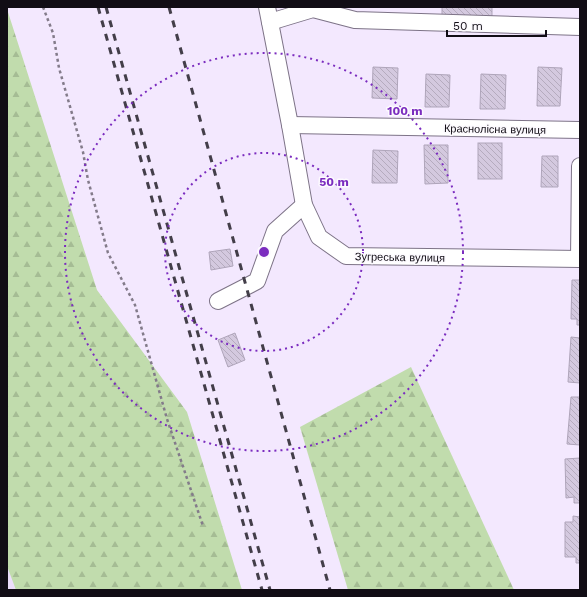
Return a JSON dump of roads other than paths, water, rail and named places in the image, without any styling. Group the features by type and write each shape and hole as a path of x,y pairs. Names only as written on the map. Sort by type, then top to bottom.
{"street":[{"path":"268,14 313,9 354,20 580,27"},
{"name":"Зугреська вулиця","path":"268,14 304,205 319,237 346,256 580,259 580,166"},
{"name":"Краснолісна вулиця","path":"290,125 580,130"},
{"path":"218,301 257,281 276,231 304,205"}],"railway":[{"path":"98,7 262,590"},
{"path":"106,7 270,590"},
{"path":"169,7 330,590"}]}
